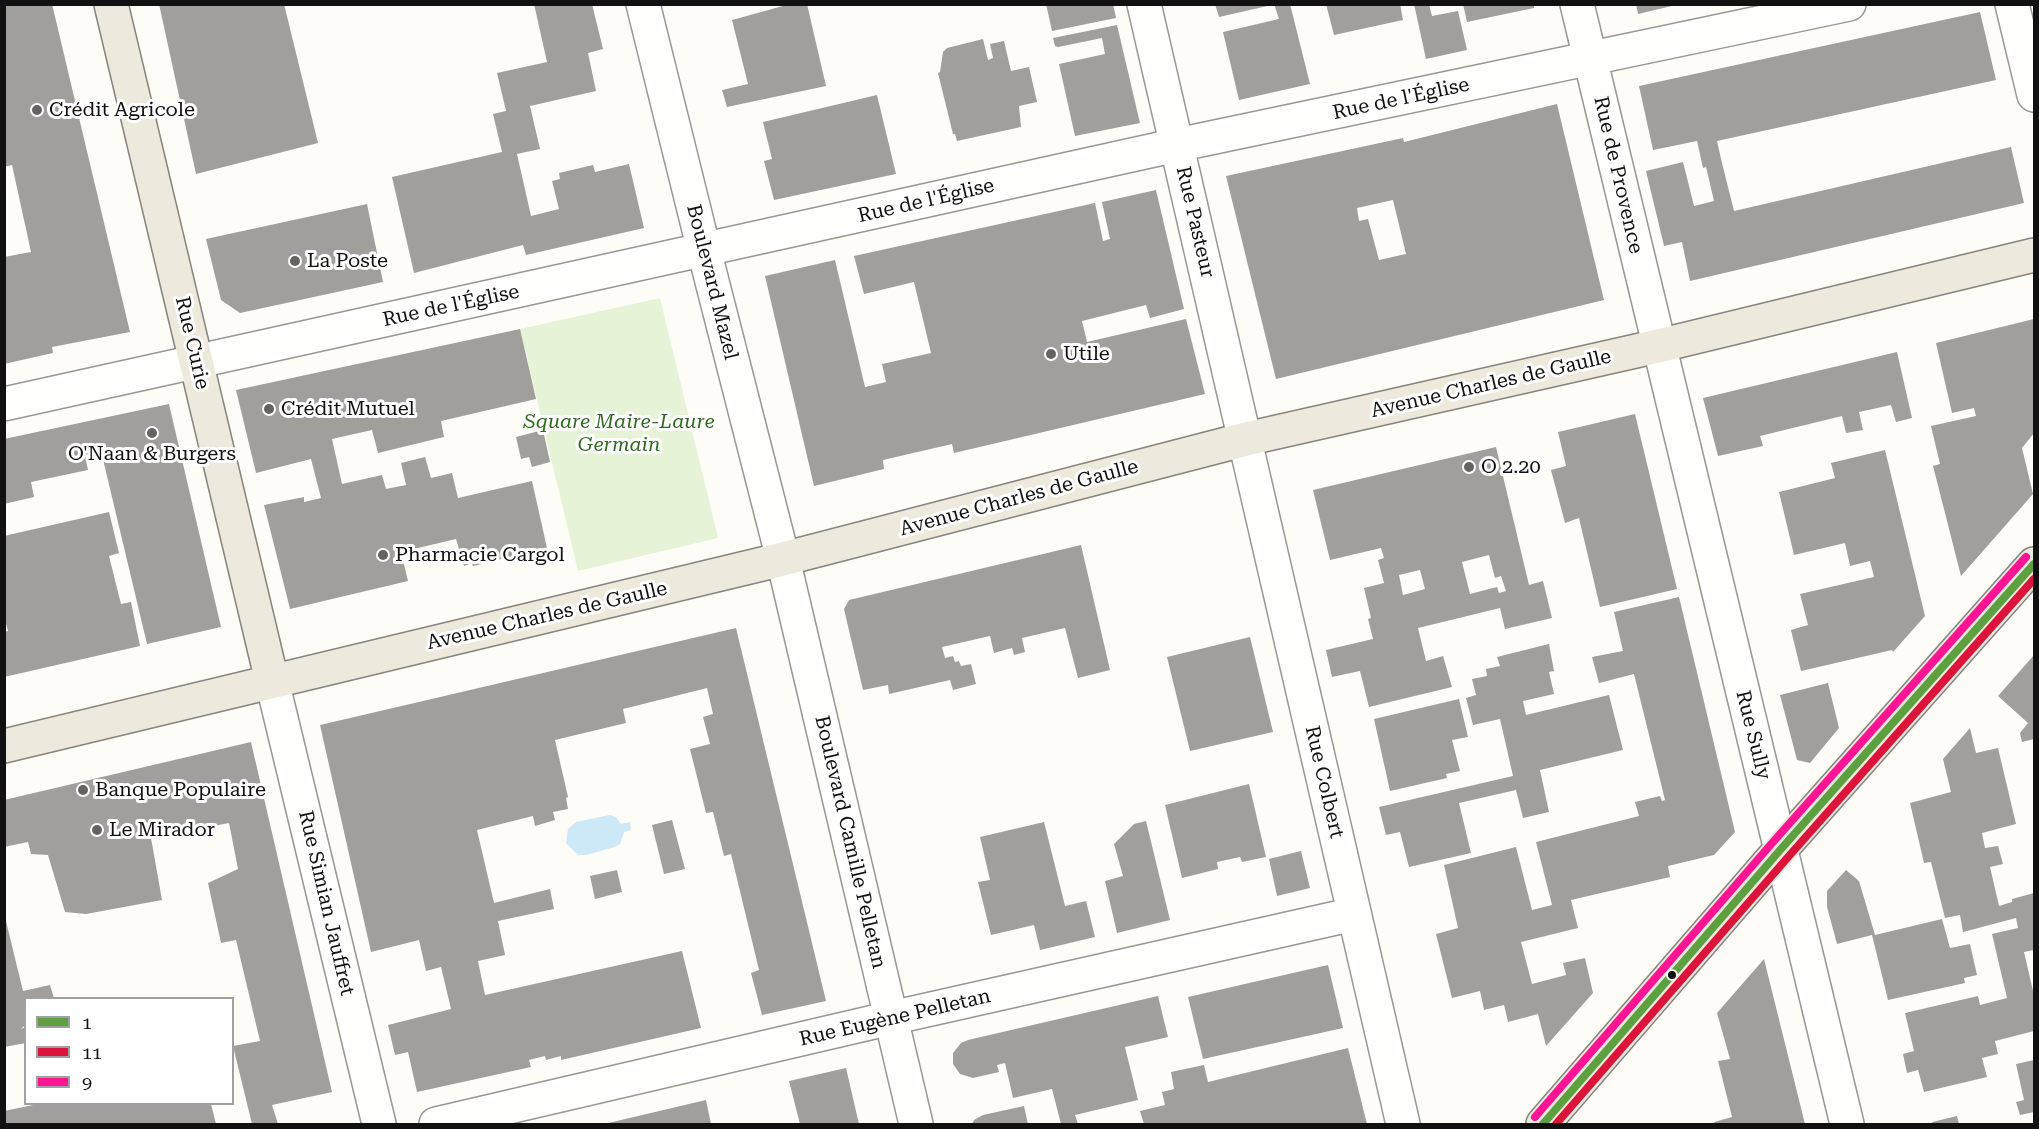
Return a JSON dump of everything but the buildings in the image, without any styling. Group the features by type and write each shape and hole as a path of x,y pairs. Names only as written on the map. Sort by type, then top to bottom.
{"main road":[{"name":"Rue Curie","path":"111,4 272,681"},
{"name":"Avenue Charles de Gaulle","path":"4,746 783,559 1246,439 1658,346 2034,255"},
{"path":"1543,1125 1781,849 2034,564"}],"street":[{"name":"Boulevard Mazel","path":"643,4 783,559"},
{"name":"Rue Pasteur","path":"1144,4 1246,439"},
{"name":"Rue de Provence","path":"1577,4 1658,346"},
{"name":"Rue de l'Église","path":"4,404 1177,145 1849,4"},
{"path":"2012,4 2034,95"},
{"name":"Rue Sully","path":"1658,346 1847,1125"},
{"name":"Rue Colbert","path":"1246,439 1404,1125"},
{"name":"Boulevard Camille Pelletan","path":"783,559 916,1125"},
{"name":"Rue Simian Jauffret","path":"272,681 379,1125"},
{"name":"Rue Eugène Pelletan","path":"436,1125 891,1018 1354,914"}],"green space":[{"name":"Square Maire-Laure Germain","path":"660,298 718,538 578,571 520,329"}],"water":[{"path":"610,815 616,817 621,824 630,822 631,830 624,832 620,844 586,855 578,855 566,843 568,829 576,822"}],"transit line":[{"name":"9","path":"1535,1117 1773,842 2026,557"},
{"name":"1","path":"1543,1124 1781,849 2034,564"},
{"name":"11","path":"1556,1124 2034,579"}],"place":[{"name":"Crédit Agricole","path":"37,110"},
{"name":"La Poste","path":"295,261"},
{"name":"Utile","path":"1051,354"},
{"name":"Crédit Mutuel","path":"269,409"},
{"name":"O'Naan & Burgers","path":"152,433"},
{"name":"O 2.20","path":"1469,467"},
{"name":"Pharmacie Cargol","path":"383,555"},
{"name":"Banque Populaire","path":"83,790"},
{"name":"Le Mirador","path":"97,830"}]}
